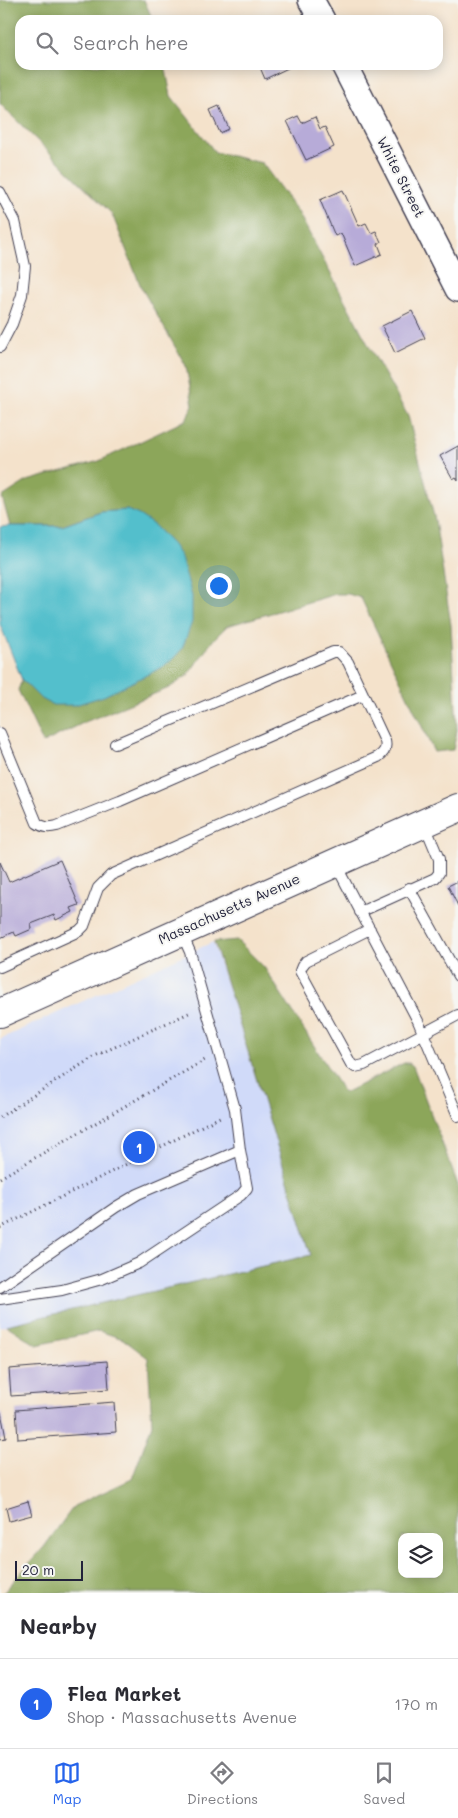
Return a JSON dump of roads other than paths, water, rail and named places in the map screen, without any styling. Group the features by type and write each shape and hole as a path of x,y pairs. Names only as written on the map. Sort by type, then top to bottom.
{"main road":[{"name":"Massachusetts Avenue","path":"0,1013 423,822 458,808"}],"street":[{"path":"311,0 319,15"},
{"name":"White Street","path":"347,70 458,289"}],"lane":[{"path":"0,192 15,221 25,266 22,296 12,324 0,347"},
{"path":"0,968 79,931 84,926 98,888 111,875 383,753 386,747 385,741 363,695 343,655 339,652 333,652 115,744"},
{"path":"0,733 38,823 49,828 120,801 363,695"},
{"path":"360,912 409,888 435,878 439,873 439,860 423,822"},
{"path":"334,862 423,1034 458,1116"},
{"path":"409,888 458,976"},
{"path":"370,929 306,960 300,971 351,1064 360,1066 458,1015"},
{"path":"0,1299 62,1290 102,1279 139,1263 241,1195 247,1188 235,1109 190,952 181,931"},
{"path":"0,1287 116,1207 138,1194 240,1150"}],"water":[{"path":"127,510 139,515 155,526 173,545 181,557 192,596 192,622 182,649 172,660 159,669 104,696 75,705 53,705 40,698 22,680 0,624 0,527 62,526 101,512"}],"place":[{"name":"Flea Market","path":"139,1147"}]}
